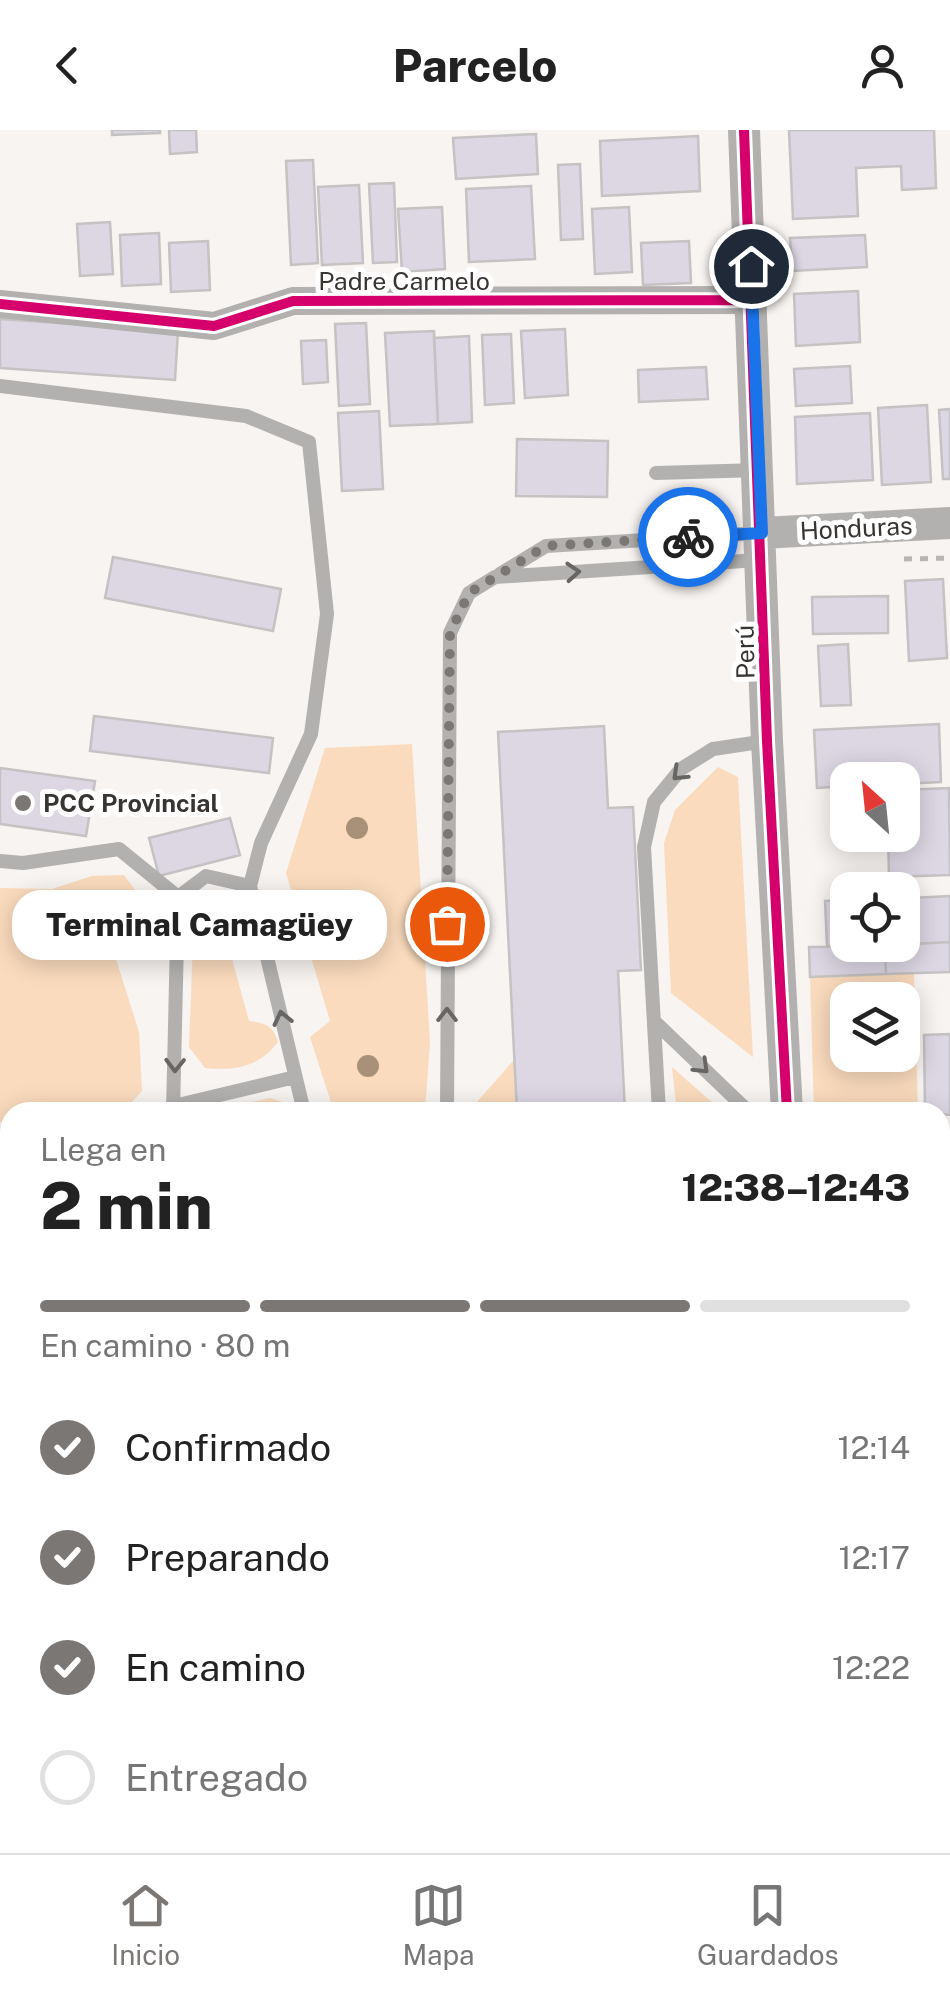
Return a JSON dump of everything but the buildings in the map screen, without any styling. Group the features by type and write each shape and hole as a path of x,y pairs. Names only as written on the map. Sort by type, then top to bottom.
{"street":[{"name":"Perú","path":"744,130 760,470 767,741 786,1102"},
{"name":"Padre Carmelo","path":"0,304 214,326 293,301 752,300"},
{"name":"Honduras","path":"762,546 950,524"}],"lane":[{"path":"0,386 246,416 309,442 327,614 311,734 261,843 250,886 301,1102"},
{"path":"656,473 760,470"},
{"path":"446,1102 450,633 469,593 546,546 762,546"},
{"path":"496,577 762,546"},
{"path":"658,1102 644,847 654,802 681,769 712,749 767,741"},
{"path":"0,861 23,863 119,849 178,897"},
{"path":"178,897 206,876 250,886"},
{"path":"169,1102 178,897"},
{"path":"654,1021 739,1102"},
{"path":"200,1102 295,1077"}],"shaded area":[{"path":"412,744 430,1042 426,1102 331,1102 310,1037 330,1021 286,873 325,748"},
{"path":"718,767 738,777 753,1057 671,993 664,843 675,810"},
{"path":"124,875 158,921 153,942 115,956 139,1032 142,1091 132,1102 0,1102 0,888 52,889 92,876"},
{"path":"219,903 233,906 241,913 249,936 228,944 249,1021 268,1026 278,1042 254,1062 226,1069 205,1068 189,1047 194,916"},
{"path":"914,973 914,982 830,982 830,1072 917,1072 918,1102 814,1102 810,977"},
{"path":"514,1060 516,1102 477,1102"},
{"path":"672,1067 712,1102 676,1102"},
{"path":"270,1098 283,1102 251,1102"}],"cycle path":[{"path":"744,130 767,741 786,1102"},
{"path":"0,304 214,326 293,301 752,300"}],"way so far":[{"path":"447,924 450,633 469,593 546,546 688,537"}],"place":[{"name":"PCC Provincial","path":"23,803"},
{"name":"Terminal Camagüey","path":"447,924"}],"route":[{"path":"688,537 762,533 751,266"}]}
